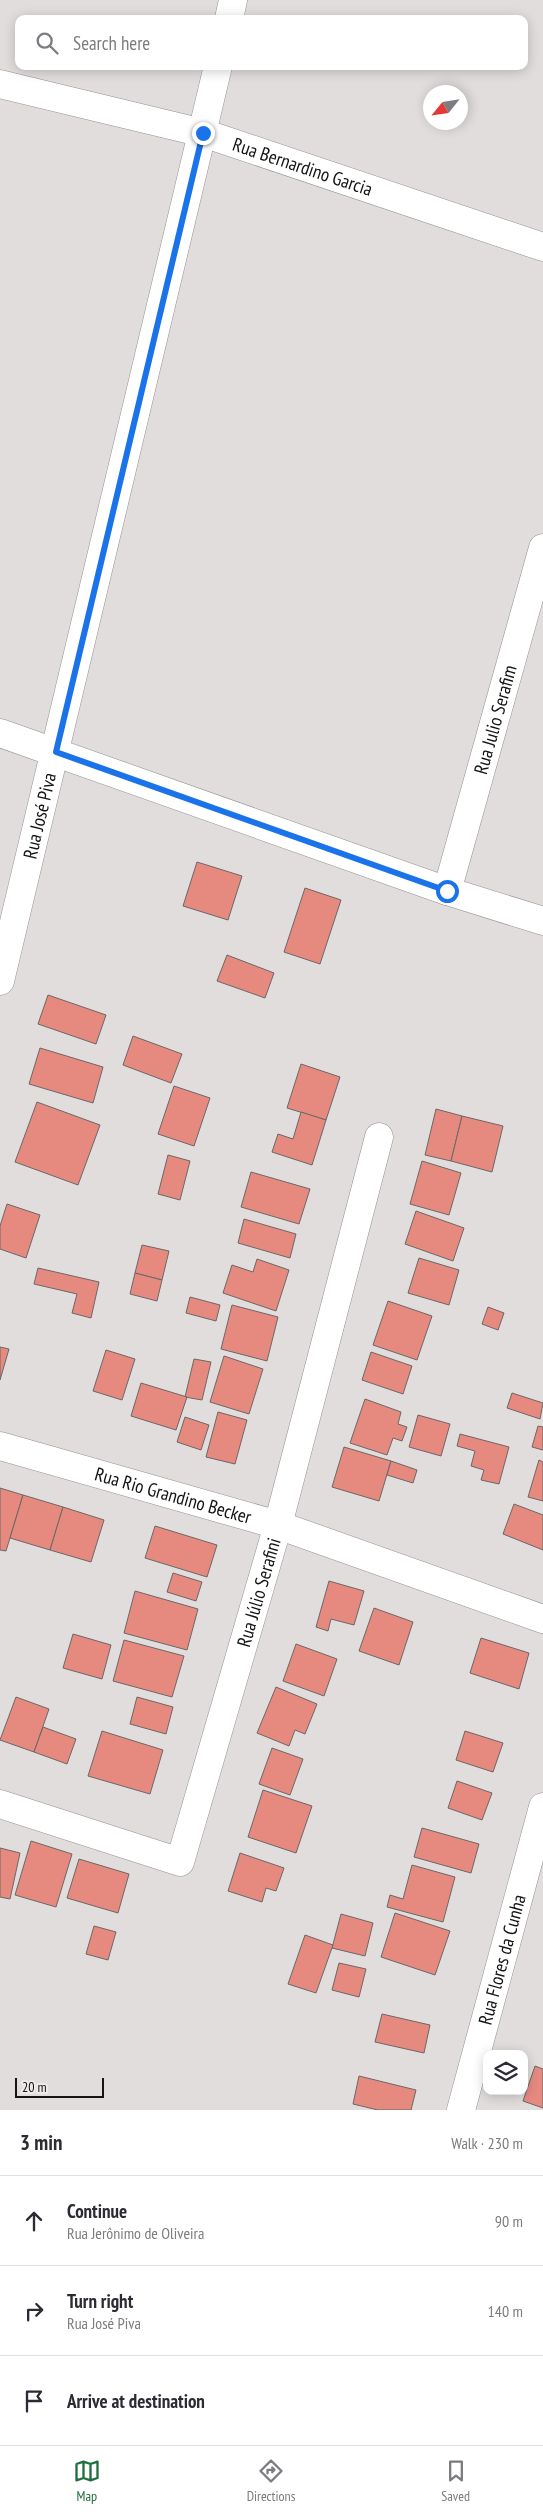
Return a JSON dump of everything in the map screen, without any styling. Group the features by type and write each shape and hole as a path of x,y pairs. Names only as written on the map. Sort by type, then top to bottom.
{"street":[{"path":"230,15 233,0"},
{"name":"Rua José Piva","path":"0,982 217,70"},
{"name":"Rua Bernardino Garcia","path":"0,84 203,133 543,247"},
{"name":"Rua Julio Serafim","path":"447,891 543,548"},
{"path":"0,733 447,891 543,921"},
{"name":"Rua Júlio Serafini","path":"0,1804 180,1862 278,1525 379,1138"},
{"name":"Rua Rio Grandino Becker","path":"0,1446 278,1525 543,1619"},
{"name":"Rua Flores da Cunha","path":"461,2110 543,1807"}],"building":[{"path":"197,862 242,876 228,920 183,906"},
{"path":"305,888 341,900 320,964 284,952"},
{"path":"227,955 274,973 265,998 217,981"},
{"path":"48,995 106,1015 96,1044 38,1024"},
{"path":"133,1036 182,1054 171,1083 123,1065"},
{"path":"40,1048 103,1067 93,1103 29,1084"},
{"path":"301,1064 340,1077 326,1120 287,1108"},
{"path":"174,1086 210,1098 194,1146 158,1134"},
{"path":"37,1102 100,1125 78,1185 15,1162"},
{"path":"436,1109 462,1116 451,1161 425,1155"},
{"path":"301,1112 326,1120 312,1165 272,1152 278,1134 293,1139"},
{"path":"462,1116 503,1126 492,1172 451,1161"},
{"path":"168,1155 190,1161 180,1200 158,1194"},
{"path":"422,1161 461,1173 449,1215 410,1204"},
{"path":"251,1172 310,1189 299,1224 241,1207"},
{"path":"7,1204 40,1215 26,1258 0,1249 0,1226"},
{"path":"416,1211 464,1228 453,1261 405,1244"},
{"path":"244,1219 296,1234 290,1258 238,1243"},
{"path":"142,1245 169,1251 162,1280 135,1273"},
{"path":"419,1258 459,1270 449,1305 408,1293"},
{"path":"257,1259 289,1270 276,1311 223,1293 232,1265 253,1272"},
{"path":"38,1268 99,1282 91,1318 72,1313 77,1294 34,1284"},
{"path":"135,1273 162,1280 157,1301 130,1294"},
{"path":"190,1297 220,1305 216,1321 186,1313"},
{"path":"388,1301 432,1316 417,1360 373,1345"},
{"path":"232,1305 278,1317 267,1361 221,1349"},
{"path":"488,1307 504,1313 498,1330 482,1324"},
{"path":"0,1347 9,1349 0,1380"},
{"path":"106,1350 135,1359 122,1400 93,1391"},
{"path":"371,1352 412,1366 403,1394 362,1380"},
{"path":"224,1356 263,1369 249,1414 210,1402"},
{"path":"194,1359 211,1362 202,1400 185,1397"},
{"path":"141,1383 187,1397 176,1430 131,1416"},
{"path":"512,1393 543,1403 540,1419 507,1408"},
{"path":"365,1399 401,1412 398,1424 407,1427 402,1441 393,1438 387,1455 350,1443"},
{"path":"218,1412 247,1420 235,1464 206,1457"},
{"path":"418,1415 450,1424 441,1456 409,1447"},
{"path":"185,1417 209,1425 201,1450 177,1442"},
{"path":"538,1426 543,1427 543,1450 532,1447"},
{"path":"460,1434 509,1447 499,1484 481,1480 484,1470 471,1466 475,1451 457,1446"},
{"path":"344,1447 391,1461 379,1501 332,1487"},
{"path":"539,1460 543,1462 543,1501 528,1497"},
{"path":"391,1461 417,1470 413,1483 387,1475"},
{"path":"0,1488 23,1495 6,1551 0,1550"},
{"path":"23,1495 63,1507 50,1550 10,1538"},
{"path":"514,1504 543,1515 543,1550 503,1534"},
{"path":"63,1507 104,1520 91,1562 50,1550"},
{"path":"155,1526 217,1545 207,1577 145,1558"},
{"path":"173,1573 202,1582 196,1601 167,1592"},
{"path":"329,1581 364,1591 354,1625 331,1619 328,1631 316,1627"},
{"path":"135,1591 198,1609 187,1650 124,1633"},
{"path":"374,1608 413,1622 399,1665 359,1651"},
{"path":"73,1634 111,1645 102,1679 63,1668"},
{"path":"481,1638 529,1653 519,1689 470,1673"},
{"path":"124,1640 184,1656 172,1697 113,1681"},
{"path":"296,1644 337,1659 324,1696 283,1681"},
{"path":"276,1687 317,1704 305,1734 295,1730 289,1746 257,1733"},
{"path":"16,1697 49,1709 34,1752 0,1740"},
{"path":"137,1697 173,1707 166,1734 130,1724"},
{"path":"43,1727 76,1739 67,1764 34,1752"},
{"path":"102,1731 163,1750 150,1794 88,1776"},
{"path":"465,1731 503,1743 493,1772 456,1760"},
{"path":"272,1748 303,1759 290,1795 259,1784"},
{"path":"457,1781 492,1793 482,1820 448,1808"},
{"path":"263,1790 312,1806 296,1853 248,1837"},
{"path":"422,1828 479,1844 471,1873 414,1857"},
{"path":"31,1841 72,1854 56,1907 15,1895"},
{"path":"0,1848 20,1853 10,1899 0,1897"},
{"path":"240,1853 284,1868 276,1891 266,1888 262,1902 228,1891"},
{"path":"79,1859 129,1874 118,1913 67,1898"},
{"path":"412,1865 455,1877 443,1922 387,1907 390,1895 403,1899"},
{"path":"395,1913 450,1931 435,1975 381,1957"},
{"path":"341,1914 373,1923 365,1956 332,1948"},
{"path":"94,1926 116,1932 108,1960 86,1954"},
{"path":"305,1935 333,1945 316,1993 288,1984"},
{"path":"339,1963 366,1969 359,1997 332,1990"},
{"path":"382,2014 430,2025 424,2053 375,2042"},
{"path":"535,2066 543,2069 543,2108 523,2101 525,2095 528,2095 528,2086"},
{"path":"359,2076 416,2090 411,2110 378,2110 353,2104"}],"route":[{"path":"203,133 56,752 447,891"}]}
